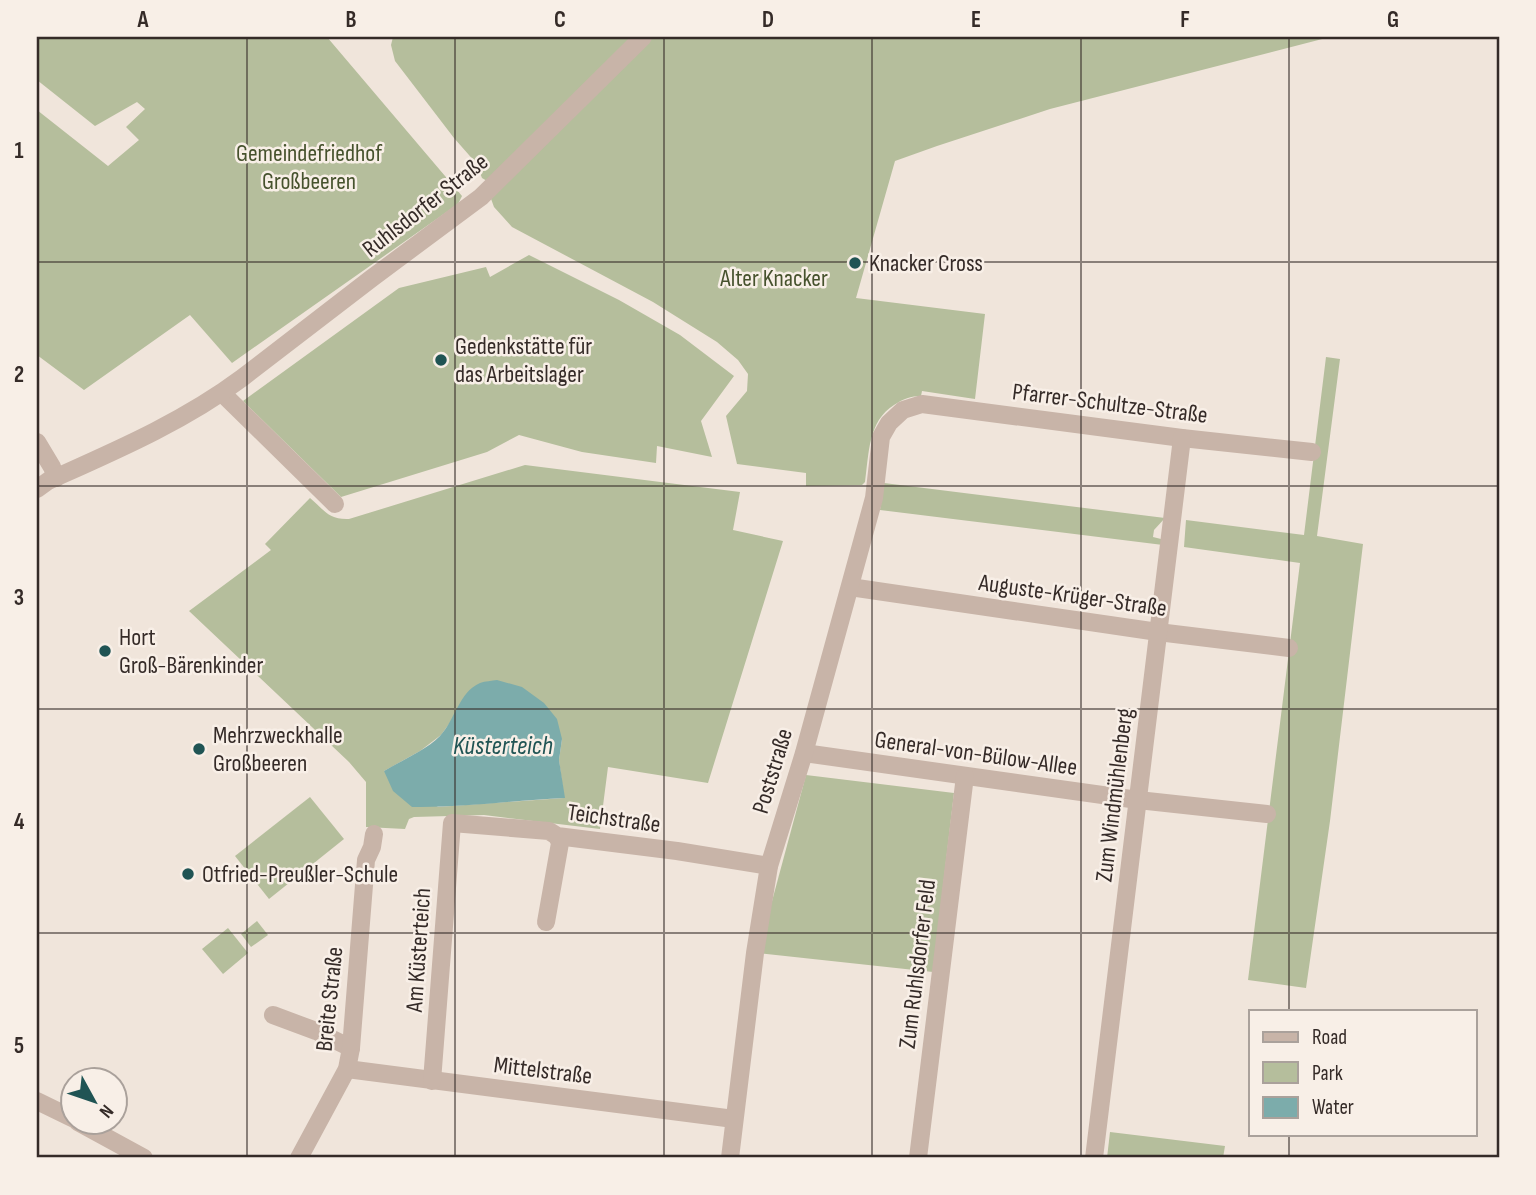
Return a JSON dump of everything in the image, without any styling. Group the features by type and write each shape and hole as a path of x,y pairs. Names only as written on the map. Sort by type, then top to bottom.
{"street":[{"name":"Ruhlsdorfer Straße","path":"37,489 140,440 222,393 481,197 643,37"},
{"path":"222,393 335,504"},
{"name":"Pfarrer-Schultze-Straße","path":"903,410 922,404 1312,452"},
{"name":"Poststraße","path":"730,1158 755,953 769,866 804,753 874,498 881,437 903,410"},
{"name":"Zum Windmühlenberg","path":"1094,1158 1182,438"},
{"path":"37,442 56,478"},
{"name":"Auguste-Krüger-Straße","path":"850,587 1158,632 1289,648"},
{"name":"General-von-Bülow-Allee","path":"804,753 1138,800 1267,814"},
{"name":"Zum Ruhlsdorfer Feld","path":"918,1158 965,776"},
{"name":"Teichstraße","path":"452,822 549,831 557,836 769,866"},
{"name":"Am Küsterteich","path":"432,1081 452,822"},
{"name":"Breite Straße","path":"299,1158 347,1069 366,860 374,834"},
{"path":"546,922 560,843 557,836"},
{"path":"273,1015 351,1048"},
{"name":"Mittelstraße","path":"347,1069 734,1119"},
{"path":"37,1101 60,1112"},
{"path":"105,1136 144,1158"}],"green space":[{"name":"Gemeindefriedhof Großbeeren","path":"37,37 327,37 462,196 458,204 232,363 190,315 84,390 37,355 37,110 108,166 139,140 126,127 145,109 137,102 95,126 37,80"},
{"path":"393,37 635,37 487,181 482,178 476,163 395,61 391,45"},
{"name":"Alter Knacker","path":"651,37 1330,37 1050,109 895,161 856,298 985,314 975,399 922,391 921,396 901,401 885,412 874,429 865,482 862,485 806,486 806,473 737,464 726,416 747,391 748,374 738,360 717,342 653,302 512,227 494,207 490,196"},
{"path":"529,255 619,300 680,335 734,376 701,421 712,457 657,446 656,463 582,452 519,435 487,452 341,497 243,401 399,288 486,267 490,277"},
{"path":"1326,357 1340,359 1317,536 1363,544 1330,821 1306,988 1248,980 1300,563 1184,547 1186,520 1304,535"},
{"path":"525,465 740,492 733,530 783,541 708,783 608,767 600,829 484,815 414,817 409,819 405,829 366,827 366,782 349,762 189,611 271,550 265,544 310,498 332,516 349,519","holes":["454,717 562,739 559,760 564,798 438,807 384,771 420,751 441,735"]},
{"path":"884,483 1165,518 1154,530 1153,537 1161,539 1163,545 880,510"},
{"path":"806,775 954,793 933,972 758,953"},
{"path":"310,797 344,839 269,899 235,856"},
{"path":"257,921 268,935 251,947 241,934"},
{"path":"228,928 248,953 223,974 202,949"},
{"path":"1110,1132 1225,1146 1223,1158 1107,1158"}],"water":[{"name":"Küsterteich","path":"497,680 522,687 544,703 557,719 562,739 559,760 565,798 412,807 393,791 384,771 420,751 440,736 473,687 482,682"}],"place":[{"name":"Knacker Cross","path":"855,263"},
{"name":"Gedenkstätte für das Arbeitslager","path":"441,360"},
{"name":"Hort Groß-Bärenkinder","path":"105,651"},
{"name":"Mehrzweckhalle Großbeeren","path":"199,749"},
{"name":"Otfried-Preußler-Schule","path":"188,874"}]}
